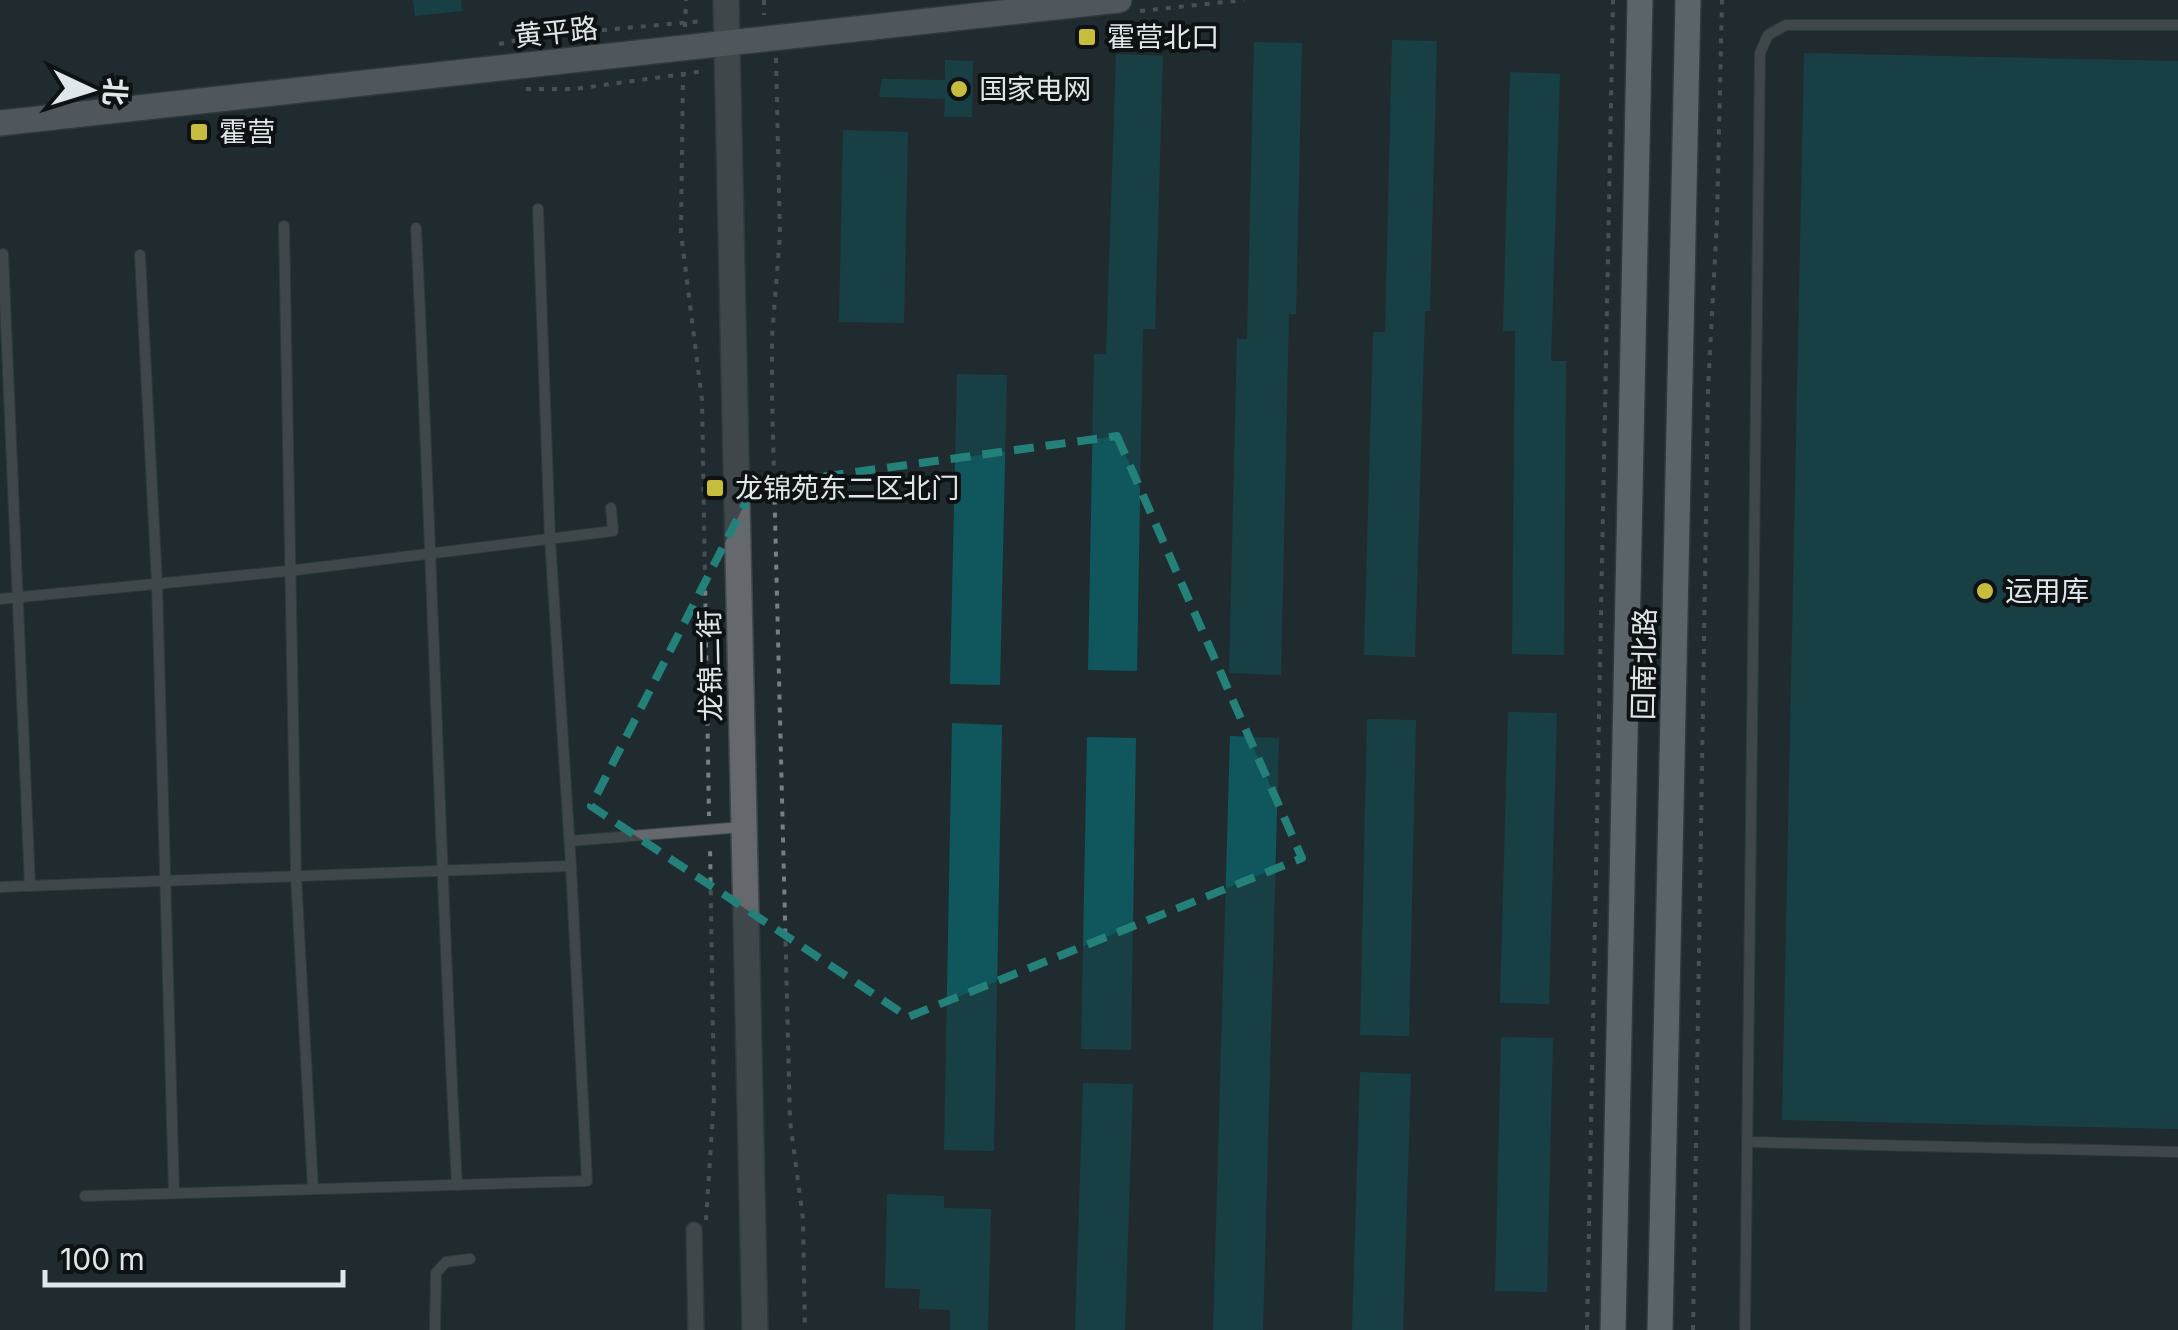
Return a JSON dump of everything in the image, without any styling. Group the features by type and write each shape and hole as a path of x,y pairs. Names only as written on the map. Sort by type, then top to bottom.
{"main road":[{"name":"黄平路","path":"0,124 1119,0"},
{"name":"回南北路","path":"1613,1330 1640,0"},
{"name":"回南北路","path":"1660,1330 1688,0"}],"street":[{"name":"龙锦二街","path":"726,0 755,1330"},
{"path":"696,1330 700,1230"}],"lane":[{"path":"1745,1330 1760,53 1768,34 1786,25 2178,25"},
{"path":"85,1196 587,1181 550,539 538,209"},
{"path":"284,226 296,876 313,1189"},
{"path":"416,228 432,554 440,871 457,1185"},
{"path":"3,254 30,886"},
{"path":"140,255 157,584 174,1193"},
{"path":"0,599 288,571 613,531 611,508"},
{"path":"570,842 743,827"},
{"path":"0,887 571,866"},
{"path":"1747,1142 2178,1152"},
{"path":"435,1330 436,1273 446,1262 470,1259"}],"path":[{"path":"1587,1330 1613,0"},
{"path":"1693,1330 1708,389 1722,0"},
{"path":"778,92 780,235 772,395 790,1121 803,1219 805,1330"},
{"path":"682,101 682,233 702,400 714,1098 700,1230"}],"highlighted area":[{"path":"1117,436 1302,858 908,1017 591,806 754,486"}],"building":[{"path":"413,0 461,0 462,11 415,16"},
{"path":"1392,40 1437,41 1415,657 1364,655 1373,332 1385,332"},
{"path":"1254,42 1302,43 1296,314 1289,314 1281,675 1229,673 1237,339 1247,339"},
{"name":"运用库","path":"1804,53 2178,61 2178,1129 1782,1120"},
{"path":"1116,54 1163,56 1155,329 1143,329 1137,671 1088,670 1094,354 1106,354"},
{"path":"945,60 973,61 972,117 944,117 945,99 879,97 882,79 945,80"},
{"path":"1510,72 1560,74 1551,361 1566,361 1564,655 1512,654 1515,331 1503,331"},
{"path":"843,130 908,132 904,323 839,322"},
{"path":"957,374 1007,375 1000,685 950,684"},
{"path":"1508,712 1557,713 1549,1004 1500,1003"},
{"path":"1367,719 1416,720 1409,1036 1360,1035"},
{"path":"952,723 1002,725 994,1151 944,1150"},
{"path":"1230,736 1279,738 1263,1330 1213,1330"},
{"path":"1087,737 1136,738 1131,1050 1081,1049"},
{"path":"1501,1037 1553,1038 1547,1292 1495,1291"},
{"path":"1360,1072 1411,1074 1403,1330 1352,1330"},
{"path":"1083,1083 1133,1084 1125,1330 1075,1330"},
{"path":"887,1194 944,1196 944,1208 991,1209 988,1330 950,1330 950,1310 919,1309 920,1289 885,1288"}],"place":[{"name":"霍营北口","path":"1087,37"},
{"name":"国家电网","path":"959,89"},
{"name":"霍营","path":"199,132"},
{"name":"龙锦苑东二区北门","path":"715,488"},
{"name":"运用库","path":"1985,591"}]}
